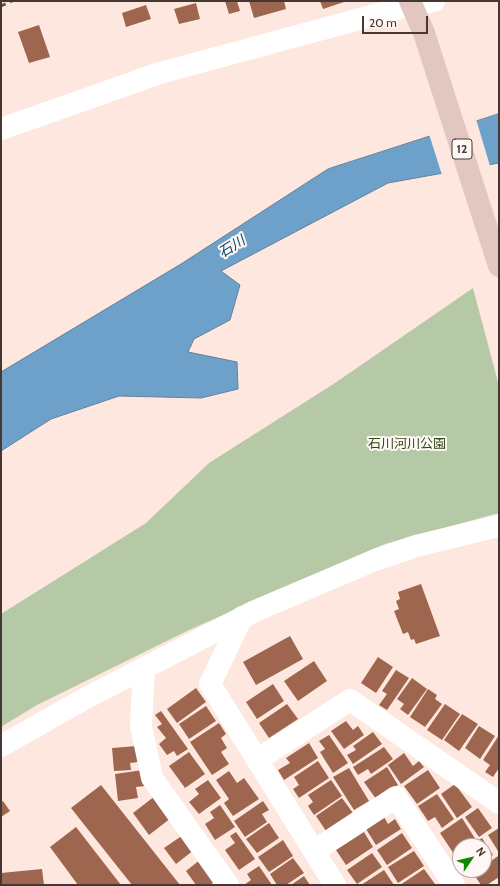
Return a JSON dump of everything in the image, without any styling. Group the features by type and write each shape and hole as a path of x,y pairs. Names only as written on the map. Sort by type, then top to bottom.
{"main road":[{"name":"12","path":"411,3 424,32 499,266"}],"street":[{"path":"1,129 160,73 411,3 434,1"},
{"path":"1,746 144,668 242,617 375,560 416,546 499,526"},
{"path":"242,617 210,684 335,885"},
{"path":"144,668 141,726 152,778 228,885"},
{"path":"257,760 350,700 499,803"},
{"path":"314,851 396,797 454,885"}],"green space":[{"name":"石川河川公園","path":"473,288 499,386 499,513 385,544 189,630 37,705 1,727 1,614 146,523 209,463 335,383"}],"water":[{"name":"石川","path":"499,114 499,163 388,183 221,271 240,285 230,320 194,339 188,352 237,362 238,389 201,398 119,396 51,419 1,451 1,372 181,264 328,169"}],"pier":[{"path":"476,119 490,166 442,175 429,134"}],"building":[{"path":"225,1 237,1 240,11 229,14"},
{"path":"249,1 284,1 286,9 254,18"},
{"path":"320,1 347,1 323,9"},
{"path":"196,3 200,19 179,24 174,9"},
{"path":"146,5 151,19 126,27 122,13"},
{"path":"39,25 50,57 29,63 18,32"},
{"path":"421,584 440,636 416,644 414,639 411,640 408,632 403,634 394,611 399,609 396,601 400,599 398,592"},
{"path":"290,636 303,659 256,685 243,662"},
{"path":"378,657 393,667 376,693 361,683"},
{"path":"314,661 327,681 298,701 284,681"},
{"path":"396,670 409,678 387,710 379,705 387,694 382,691"},
{"path":"412,678 427,689 408,715 400,709 404,704 397,699"},
{"path":"273,684 284,701 257,719 246,702"},
{"path":"196,688 206,702 177,723 167,709"},
{"path":"428,689 437,695 435,699 442,704 425,727 410,717"},
{"path":"287,704 298,719 269,738 259,723"},
{"path":"445,704 460,714 442,740 427,730"},
{"path":"206,706 216,721 189,739 179,724"},
{"path":"161,711 188,749 177,756 174,751 167,755 159,744 166,738 157,727 162,724 155,715"},
{"path":"462,714 478,724 459,751 444,740"},
{"path":"346,721 353,730 358,726 364,735 344,749 331,731"},
{"path":"219,723 226,734 221,738 227,748 221,752 229,764 212,775 190,742"},
{"path":"479,726 495,736 480,759 465,748"},
{"path":"373,732 382,744 353,764 347,755 356,750 353,746"},
{"path":"329,735 348,763 333,773 320,752 325,749 319,741"},
{"path":"499,735 499,768 493,777 485,772 490,765 483,760"},
{"path":"309,743 318,758 284,780 278,770 290,763 286,758"},
{"path":"137,746 138,762 130,763 131,770 114,771 112,748"},
{"path":"384,747 393,759 371,774 368,769 358,775 353,767"},
{"path":"189,752 205,774 185,788 169,766"},
{"path":"404,753 413,766 419,761 424,767 401,784 388,765"},
{"path":"318,761 329,778 299,798 293,789 299,785 294,777"},
{"path":"387,767 398,785 376,799 364,782"},
{"path":"349,768 369,801 354,810 333,777"},
{"path":"143,770 145,786 136,787 138,798 118,801 115,774"},
{"path":"428,770 440,788 417,804 404,786"},
{"path":"229,771 237,783 244,778 259,799 233,816 224,803 229,799 216,780"},
{"path":"208,780 221,798 199,814 189,802 199,794 195,789"},
{"path":"331,780 342,796 314,815 308,806 313,802 308,795"},
{"path":"455,784 472,807 457,818 441,794"},
{"path":"101,785 180,885 132,885 71,808"},
{"path":"437,794 454,819 442,828 435,817 428,821 418,806"},
{"path":"155,796 171,818 149,835 133,813"},
{"path":"342,798 353,813 326,831 316,816"},
{"path":"3,801 10,811 1,817 1,802"},
{"path":"263,801 269,810 262,814 267,822 245,837 234,821"},
{"path":"220,805 235,827 215,840 205,824 214,818 210,812"},
{"path":"478,808 492,828 479,837 465,817"},
{"path":"384,817 388,824 395,819 401,829 376,845 366,829"},
{"path":"462,818 475,838 452,838 452,851 440,833"},
{"path":"269,823 279,838 257,853 246,839"},
{"path":"76,827 121,885 78,885 50,847"},
{"path":"499,828 499,851 492,841 492,838 490,838 488,835"},
{"path":"236,832 255,859 239,870 225,850 235,843 230,836"},
{"path":"364,832 373,847 346,865 336,850"},
{"path":"402,833 412,848 387,865 377,850"},
{"path":"183,835 194,850 176,864 164,848"},
{"path":"283,840 293,856 269,872 258,857"},
{"path":"414,851 424,866 398,883 388,867"},
{"path":"372,853 382,867 357,884 347,870"},
{"path":"498,856 499,877 487,885 481,885 476,878 492,878 492,860"},
{"path":"293,858 304,873 286,885 277,885 270,874"},
{"path":"201,859 217,880 210,885 196,885 186,871"},
{"path":"259,866 272,885 244,885 251,880 247,874"},
{"path":"42,869 44,885 1,885 1,873"},
{"path":"424,869 435,884 400,885"},
{"path":"384,870 394,885 361,885"},
{"path":"304,876 310,885 291,885"}],"railway":[{"path":"1,6 12,1"}]}
